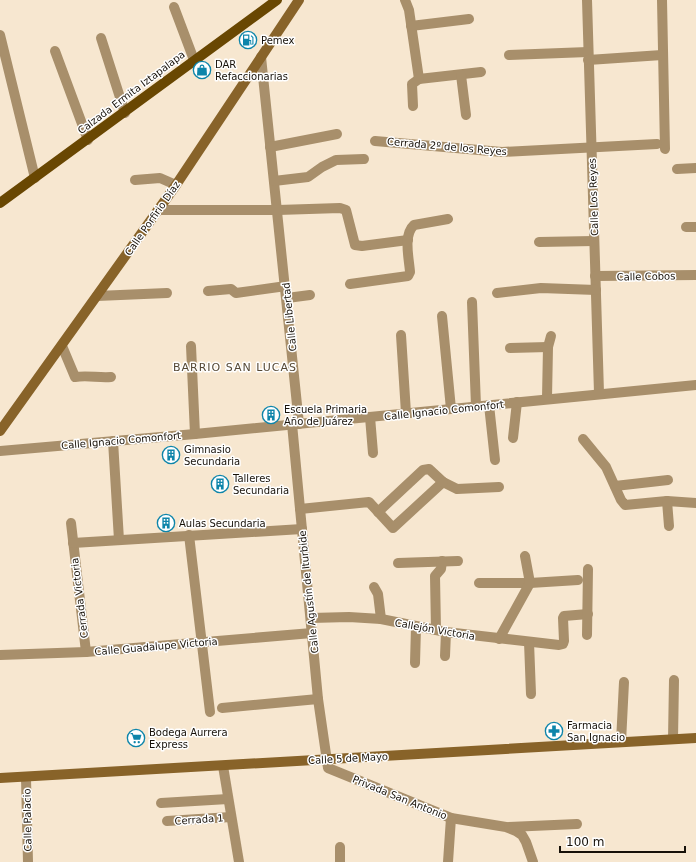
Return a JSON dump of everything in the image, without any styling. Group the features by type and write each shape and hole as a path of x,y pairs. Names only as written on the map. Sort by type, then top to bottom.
{"main road":[{"name":"Calzada Ermita Iztapalapa","path":"1,201 88,140 277,0"}],"street":[{"name":"Calle Porfirio Díaz","path":"0,431 176,185 299,0"},
{"path":"405,0 409,10 420,79"},
{"name":"Calle Los Reyes","path":"587,0 599,393"},
{"path":"509,55 662,55 662,0"},
{"path":"174,7 194,60"},
{"path":"411,26 469,19"},
{"path":"0,35 35,178"},
{"path":"101,38 125,113"},
{"path":"55,51 88,140"},
{"name":"Cerrada 2º de los Reyes","path":"375,141 502,152 591,147 661,147 662,55"},
{"name":"Calle Libertad","path":"261,57 286,286 295,424"},
{"path":"413,106 412,84 420,79 481,72"},
{"path":"461,75 466,115"},
{"path":"270,147 337,134"},
{"path":"274,181 308,177 322,167 336,160 364,159"},
{"path":"677,169 696,168"},
{"path":"135,180 160,178 176,185"},
{"path":"158,210 278,210 340,208 346,210 356,245 362,246 408,240"},
{"path":"350,284 408,276 410,272 408,240 410,229 414,225 448,219"},
{"path":"539,242 594,241"},
{"name":"Calle Cobos","path":"595,276 696,275"},
{"path":"208,290 232,289 236,293 286,286"},
{"path":"497,294 541,288 596,290"},
{"path":"96,296 167,293"},
{"path":"287,298 310,295"},
{"path":"472,302 476,406"},
{"path":"442,316 451,409"},
{"path":"401,335 406,413"},
{"path":"547,398 548,348 551,336"},
{"path":"62,346 75,377 91,375 98,378 111,378"},
{"path":"191,346 195,434"},
{"path":"510,348 548,348"},
{"name":"Calle Ignacio Comonfort","path":"0,451 195,434 547,398 696,385"},
{"path":"513,438 517,402"},
{"path":"489,405 495,460"},
{"path":"370,417 373,453"},
{"name":"Calle Agustín de Iturbide","path":"295,424 300,509 318,699 327,759"},
{"path":"583,439 606,467 621,500 625,505 667,501 696,503"},
{"path":"113,441 119,540"},
{"path":"378,512 423,470 429,469 443,482 457,489 499,487"},
{"path":"615,486 668,480"},
{"path":"300,509 369,502 393,528 443,482"},
{"path":"667,501 669,526"},
{"path":"71,523 73,544 189,535 302,530"},
{"path":"189,535 210,712"},
{"name":"Cerrada Victoria","path":"73,544 86,652"},
{"path":"499,639 530,583 525,556"},
{"path":"442,561 441,569 435,576 445,656"},
{"path":"398,563 458,561"},
{"path":"587,635 588,569"},
{"path":"479,583 530,583 578,580"},
{"path":"374,587 378,594 381,619"},
{"name":"Callejón Victoria","path":"311,618 349,617 381,619 441,631 559,645 563,644 564,641 564,616 588,614"},
{"path":"415,663 416,627"},
{"name":"Calle Guadalupe Victoria","path":"0,655 86,652 312,633"},
{"path":"529,642 531,694"},
{"path":"673,740 674,680"},
{"path":"622,742 624,682"},
{"path":"222,708 318,699"},
{"name":"Calle 5 de Mayo","path":"0,778 26,778 696,738"},
{"name":"Privada San Antonio","path":"327,759 328,768 451,818 506,827 522,835 533,862"},
{"path":"223,766 239,862"},
{"name":"Calle Palacio","path":"26,778 28,862"},
{"path":"160,803 228,799"},
{"name":"Cerrada 1","path":"167,821 231,816"},
{"path":"448,862 451,818"},
{"path":"506,827 577,824"},
{"path":"340,847 340,862"}],"place":[{"name":"Pemex","path":"248,40"},
{"name":"DAR Refaccionarias","path":"202,70"},
{"name":"Escuela Primaria Año de Juárez","path":"271,415"},
{"name":"Gimnasio Secundaria","path":"171,455"},
{"name":"Talleres Secundaria","path":"220,484"},
{"name":"Aulas Secundaria","path":"166,523"},
{"name":"Farmacia San Ignacio","path":"554,731"},
{"name":"Bodega Aurrera Express","path":"136,738"}],"district":[{"name":"BARRIO SAN LUCAS","path":"235,367"}]}
